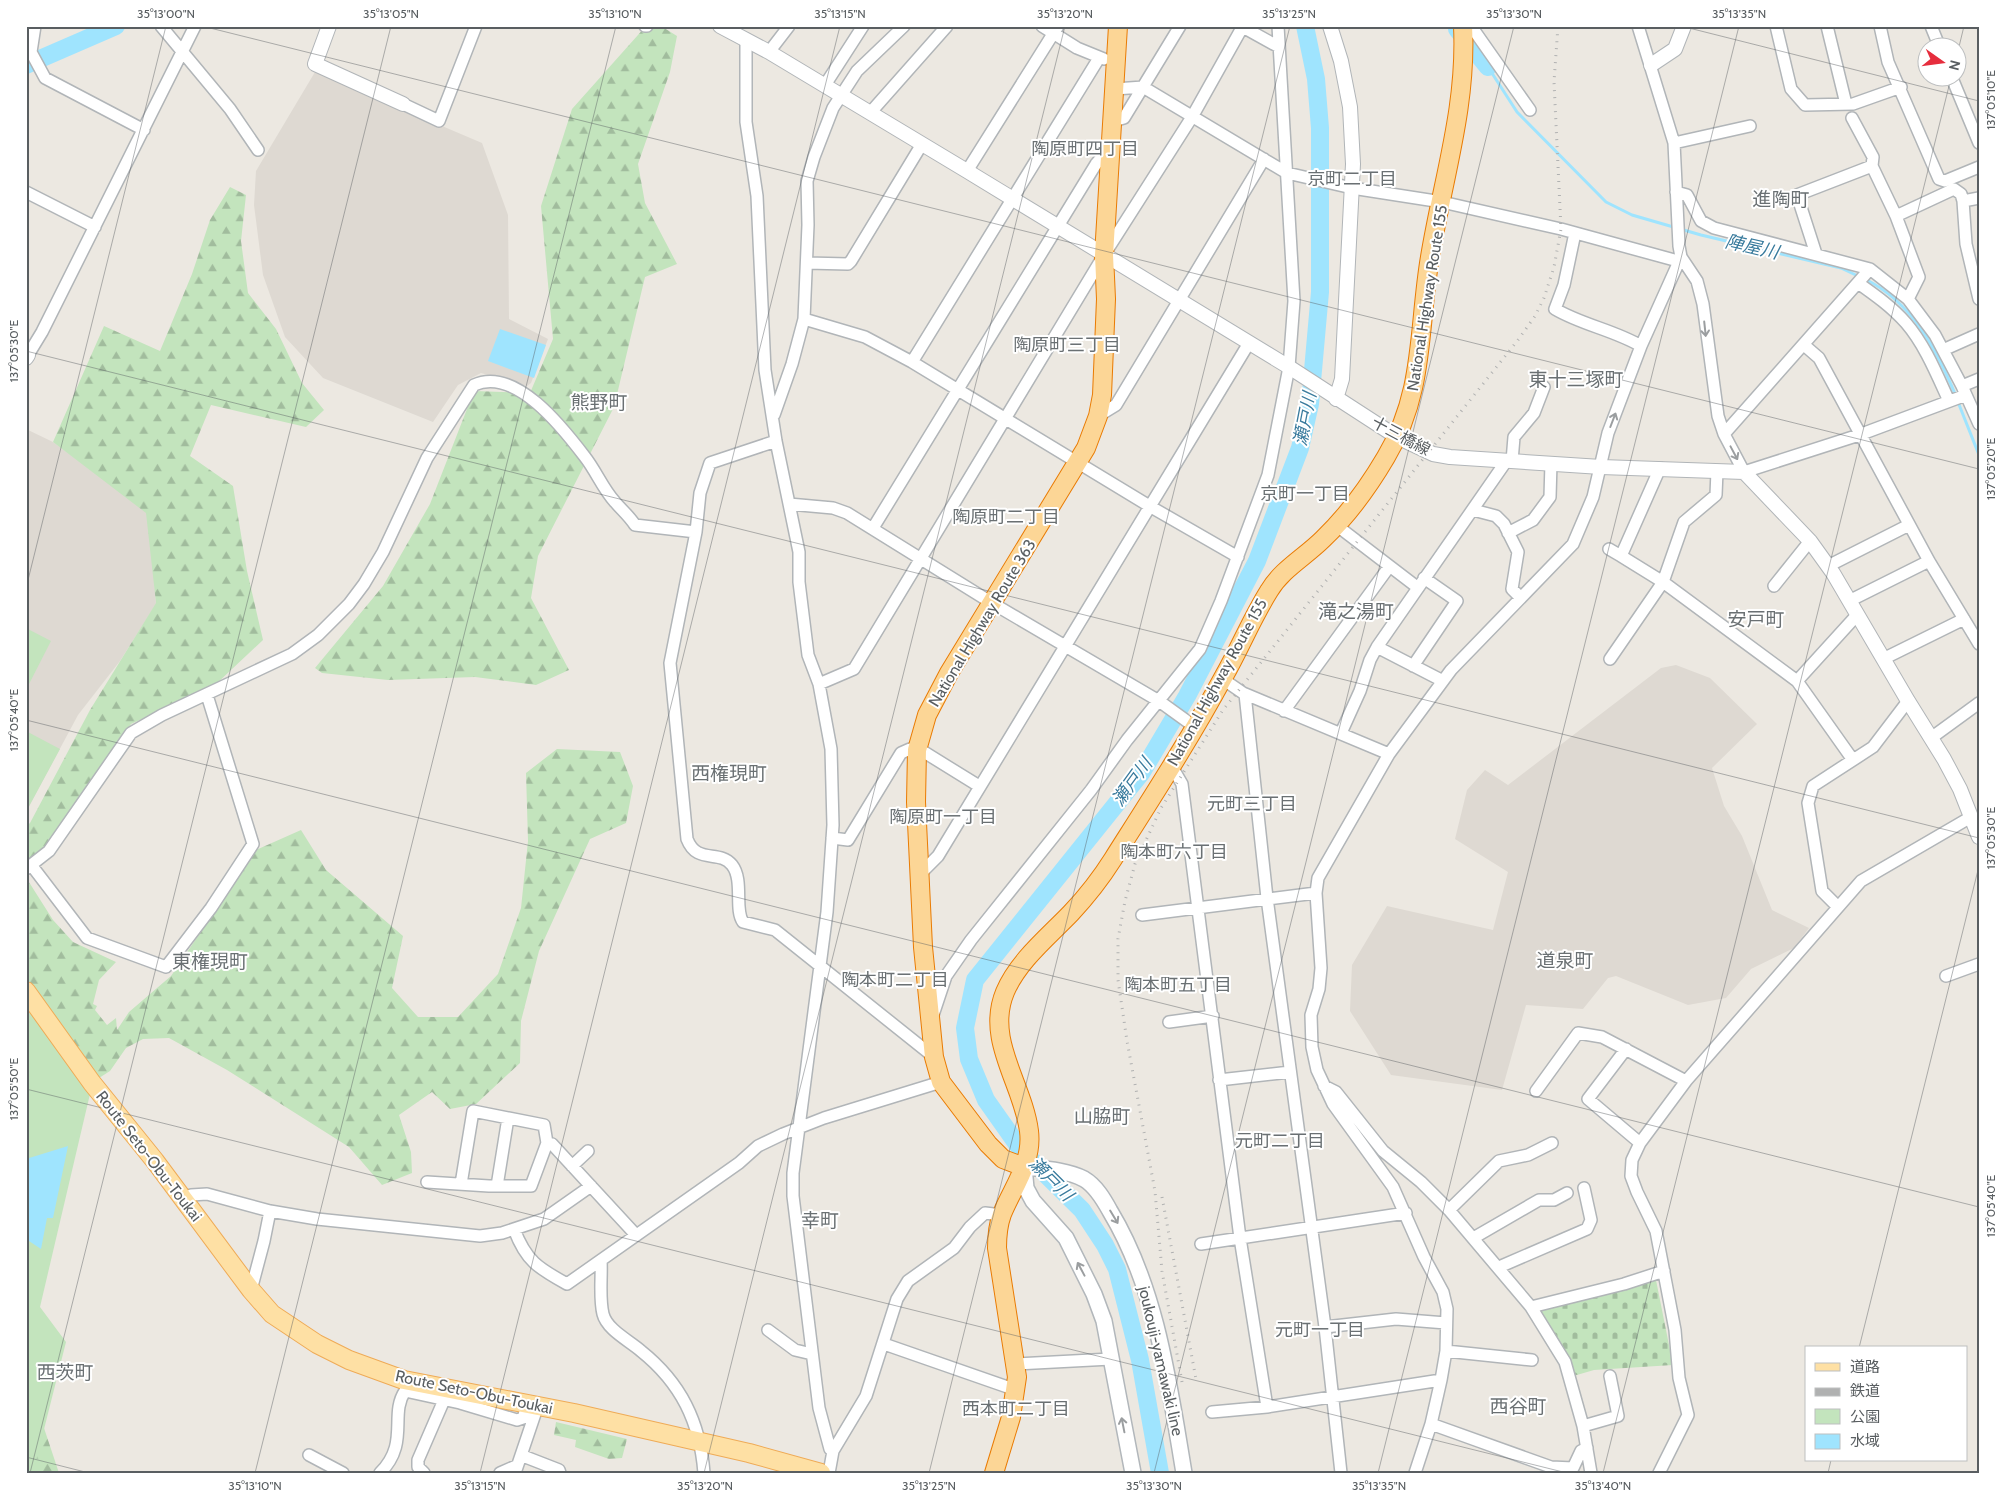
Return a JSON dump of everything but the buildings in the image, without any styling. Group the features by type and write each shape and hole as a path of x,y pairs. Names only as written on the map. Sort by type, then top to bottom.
{"highway":[{"name":"National Highway Route 363","path":"1024,1167 1002,1159 941,1082 934,1058 920,874 917,750 927,715 992,603 1078,462 1092,437 1098,416 1102,395 1106,300 1104,255 1115,89 1107,59 1118,26"},
{"name":"National Highway Route 155","path":"994,1473 1011,1417 1016,1390 1016,1364 997,1248 998,1232 1002,1215 1024,1167 1030,1147 1029,1127 1004,1050 998,1023 1004,993 1017,970 1099,880 1171,765 1191,724 1224,676 1275,581 1325,538 1379,468 1397,437 1406,414 1419,366 1430,258 1455,140 1464,56 1463,26"}],"main road":[{"name":"Route Seto-Obu-Toukai","path":"26,991 92,1083 251,1290 272,1314 316,1344 349,1360 404,1380 533,1404 702,1444 749,1453 821,1473"},
{"name":"joukouji-yamawaki line","path":"1024,1167 1083,1179 1102,1198 1123,1233 1151,1303 1184,1473"},
{"path":"1024,1167 1026,1188 1033,1201 1066,1238 1094,1294 1104,1321 1133,1473"}],"street":[{"path":"35,26 30,53 45,78 144,130"},
{"path":"161,26 230,109 258,150"},
{"path":"27,356 42,332 96,227 196,26"},
{"path":"329,26 315,64 440,121 476,26"},
{"name":"十三橋線","path":"720,26 769,52 967,171 1011,200 1293,370 1332,397 1397,437 1433,454 1450,457 1601,467 1744,472"},
{"path":"769,52 789,26"},
{"path":"825,85 863,26"},
{"path":"772,421 792,364 804,319 807,263 807,181 834,108 857,71 904,26"},
{"path":"870,113 947,26"},
{"path":"912,362 1011,200 1107,59 1077,48 1056,30 1042,26"},
{"path":"1113,122 1124,118 1180,26"},
{"path":"819,684 854,669 1104,255 1192,117 1242,26 1279,47"},
{"path":"930,1024 946,976 971,940 1091,790 1127,740 1162,703 1200,648 1238,557 1268,475 1293,370 1294,301 1291,173 1278,26"},
{"path":"1330,26 1341,61 1350,107 1353,164 1346,186 1342,379 1332,397"},
{"path":"1471,26 1530,110"},
{"path":"1414,1473 1431,1424 1441,1380 1446,1351 1447,1309 1443,1292 1424,1257 1393,1187 1333,1104 1324,1086 1312,1047 1311,1015 1319,989 1321,968 1316,893 1318,878 1389,754 1443,681 1520,597 1573,544 1594,497 1608,433 1641,346 1679,259 1674,143 1638,26"},
{"path":"1651,65 1675,49 1684,26"},
{"path":"1776,26 1791,89 1805,105 1853,104 1901,87"},
{"path":"1827,26 1846,104"},
{"path":"1880,26 1888,62 1901,87 1939,179 1945,181 1979,167"},
{"path":"1931,26 1936,38"},
{"path":"967,171 1056,30"},
{"path":"746,39 746,122 757,196 764,348 772,421 799,552 799,582 808,656 819,684 831,749 832,838 821,968 793,1173 794,1196 819,1408 830,1449 833,1451"},
{"path":"1115,89 1143,88 1291,173 1346,186 1442,202 1679,259 1697,281 1718,416 1724,434 1744,472 1810,541 1828,566 1956,781 1979,837"},
{"path":"1956,88 1979,143"},
{"path":"1852,118 1873,158 1872,166 1896,216 1918,277 1908,299"},
{"path":"1674,143 1750,126"},
{"path":"807,263 848,264 851,261 922,144"},
{"path":"873,528 960,390 1096,164 1111,147"},
{"path":"1098,416 1116,406 1264,159"},
{"path":"1816,254 1797,195 1872,166"},
{"path":"1896,216 1954,189 1961,194 1966,244 1979,299"},
{"path":"26,192 96,227"},
{"path":"1676,192 1687,195 1701,221 1714,228 1816,254 1908,299 1935,335 1943,350 1958,396"},
{"path":"1963,201 1979,198"},
{"path":"1575,233 1564,285 1555,309 1579,321 1621,334 1641,346"},
{"path":"1724,434 1864,276"},
{"path":"1864,276 1884,302 1906,324 1928,357 1979,424"},
{"path":"804,319 864,337 912,362 1151,507 1238,557"},
{"path":"1943,350 1979,334"},
{"path":"920,874 938,856 1249,343"},
{"path":"1804,344 1819,358 1859,435 1929,561 1979,644"},
{"path":"1744,472 1859,435 1958,396 1979,379"},
{"path":"207,695 253,844 211,908 166,967 87,938 29,867 49,851 130,733 162,715 292,654 318,635 349,604 364,584 383,552 438,438 474,385 482,381 502,383 518,389 547,413 586,458 615,503 625,510 635,525 696,532"},
{"path":"1341,733 1377,647 1472,510 1510,461 1514,437 1534,413 1544,387"},
{"path":"776,441 710,463 700,492 696,532 670,663 690,847 700,855 722,858 732,865 736,874 740,895 740,918 743,922 775,930 934,1058"},
{"path":"1508,534 1533,520 1550,497 1551,463"},
{"path":"1621,556 1660,468"},
{"path":"1610,660 1663,582 1684,522 1716,495 1717,471"},
{"path":"789,504 833,508 847,513 992,603 1162,703 1191,724"},
{"path":"1472,510 1496,516 1518,552 1512,589 1520,597"},
{"path":"1336,525 1389,567 1458,600 1413,666"},
{"path":"1828,566 1909,525"},
{"path":"1774,586 1810,541"},
{"path":"1609,549 1663,582 1797,681 1853,760"},
{"path":"1849,600 1929,561"},
{"path":"1284,711 1389,567"},
{"path":"1797,681 1858,615"},
{"path":"1883,659 1964,619"},
{"path":"1377,647 1443,681"},
{"path":"1224,676 1227,682 1245,694 1389,754"},
{"path":"1245,694 1267,898 1325,1327 1340,1473"},
{"path":"1838,907 1822,891 1808,803 1813,786 1873,747 1908,701"},
{"path":"1931,738 1979,703"},
{"path":"832,838 848,840 901,753 910,749 917,750 979,786"},
{"path":"1171,765 1182,784 1240,1238 1267,1407"},
{"path":"1659,1473 1688,1415 1679,1378 1675,1330 1656,1231 1631,1176 1632,1160 1640,1143 1686,1081 1861,881 1971,817"},
{"path":"1142,915 1316,893"},
{"path":"1946,976 1979,964"},
{"path":"1169,1022 1213,1016"},
{"path":"1536,1092 1578,1033 1602,1036 1686,1081"},
{"path":"1626,1049 1588,1099 1640,1143"},
{"path":"1219,1080 1290,1072"},
{"path":"514,1229 522,1250 536,1266 567,1284 739,1163 758,1146 800,1128 941,1082"},
{"path":"1324,1086 1336,1092 1383,1151 1421,1182 1475,1237 1531,1307 1565,1362 1583,1426 1591,1473"},
{"path":"427,1182 461,1184 497,1186 531,1186 547,1143 547,1131 541,1123 473,1111 461,1184"},
{"path":"497,1186 508,1118"},
{"path":"547,1143 552,1144 636,1235"},
{"path":"1449,1210 1500,1161 1528,1155 1552,1143"},
{"path":"572,1166 588,1151"},
{"path":"184,1201 191,1195 207,1194 270,1211 317,1219 480,1236 514,1229 544,1219 591,1186"},
{"path":"1499,1267 1587,1229 1591,1220 1584,1188"},
{"path":"1475,1237 1539,1200 1554,1200 1567,1193"},
{"path":"251,1290 270,1211"},
{"path":"829,1473 833,1451 866,1396 897,1299 908,1281 954,1248 970,1227 985,1213 1002,1215"},
{"path":"1201,1244 1406,1214"},
{"path":"601,1260 603,1315 615,1331 668,1375 683,1396 702,1444 704,1473"},
{"path":"1531,1307 1624,1284 1664,1271"},
{"path":"1325,1327 1396,1319 1446,1323"},
{"path":"768,1330 795,1350 812,1354"},
{"path":"884,1344 1016,1390"},
{"path":"1446,1351 1532,1360"},
{"path":"1016,1364 1111,1359"},
{"path":"1583,1426 1618,1416 1610,1376"},
{"path":"1212,1412 1267,1407 1441,1380"},
{"path":"380,1473 391,1459 398,1441 400,1399 405,1391 517,1420 523,1418 533,1404"},
{"path":"424,1473 418,1467 418,1460 444,1400"},
{"path":"500,1473 516,1469 522,1456 533,1404"},
{"path":"1431,1424 1550,1468 1573,1468 1581,1451 1587,1448"},
{"path":"309,1455 343,1473"},
{"path":"522,1456 559,1470 560,1473"}],"shaded area":[{"path":"315,72 482,143 508,215 509,319 548,339 531,383 527,386 481,373 458,385 433,422 323,378 285,337 263,275 254,205 256,171"},
{"path":"26,429 53,442 149,512 156,604 120,661 78,715 26,812"},
{"path":"1676,665 1710,678 1757,724 1712,768 1724,806 1742,836 1772,910 1809,928 1794,948 1751,969 1726,998 1688,1005 1616,976 1608,978 1583,1009 1526,1005 1502,1090 1391,1075 1350,1011 1352,965 1387,906 1493,930 1508,872 1455,839 1467,790 1485,770 1508,785 1661,668"}],"green space":[{"path":"646,26 661,26 677,36 670,72 638,164 645,203 677,264 645,277 614,407 538,556 531,598 569,670 536,685 475,677 388,680 322,673 315,668 383,586 430,504 474,391 530,393 553,339 541,206 572,109"},
{"path":"230,187 246,195 241,241 248,293 276,329 302,383 324,410 306,427 211,405 190,456 233,486 247,571 263,640 214,686 131,724 39,859 26,866 26,826 30,823 90,710 156,603 146,513 53,442 104,326 160,351 192,274 210,220"},
{"path":"26,628 51,641 26,690"},
{"path":"26,731 60,749 26,812"},
{"path":"557,749 620,752 633,786 626,823 590,839 539,951 521,1021 520,1063 476,1104 450,1109 432,1092 399,1115 411,1152 412,1173 382,1185 349,1147 227,1070 169,1038 143,1039 126,1048 110,1071 99,1078 26,978 27,879 53,920 73,942 116,962 99,980 93,1004 97,1006 95,1010 107,1025 116,1018 117,1030 129,1012 171,976 256,850 301,830 326,870 403,936 392,988 418,1017 458,1017 498,974 521,908 528,841 526,773"},
{"path":"26,1005 90,1094 40,1307 66,1342 33,1473 26,1473"},
{"path":"1656,1280 1673,1365 1594,1370 1570,1377 1537,1308"},
{"path":"39,1413 59,1473 26,1473 26,1420"},
{"path":"556,1422 627,1439 622,1458 609,1459 575,1447 576,1440 554,1435"}],"water":[{"path":"500,329 546,345 534,378 488,361"},
{"path":"68,1146 53,1218 47,1218 41,1249 26,1239 26,1159"}],"waterway":[{"path":"26,65 116,26"},
{"name":"瀬戸川","path":"1160,1473 1140,1360 1117,1269 1105,1245 1082,1210 1022,1151 986,1100 969,1059 965,1028 975,980 1142,772 1187,696 1257,561 1300,448 1310,404 1320,292 1320,128 1316,79 1305,26"},
{"path":"1457,29 1488,67"},
{"name":"陣屋川","path":"1488,67 1517,112 1606,202 1632,215 1701,235 1841,268 1860,277"},
{"name":"陣屋川","path":"1865,279 1882,289 1910,314 1940,361 1956,396"},
{"name":"陣屋川","path":"1958,402 1979,455"}],"railway":[{"path":"1182,1382 1162,1271 1155,1191 1127,1041 1118,980 1118,939 1125,901 1135,864 1161,808 1223,710 1518,340 1535,316 1544,298 1554,267 1561,229 1554,82 1558,26"},
{"path":"1162,1197 1196,1379"}],"district":[{"name":"陶原町四丁目","path":"1085,149"},
{"name":"京町二丁目","path":"1352,179"},
{"name":"進陶町","path":"1781,199"},
{"name":"陶原町三丁目","path":"1067,345"},
{"name":"東十三塚町","path":"1576,379"},
{"name":"熊野町","path":"599,402"},
{"name":"京町一丁目","path":"1305,494"},
{"name":"陶原町二丁目","path":"1006,517"},
{"name":"滝之湯町","path":"1356,611"},
{"name":"安戸町","path":"1756,619"},
{"name":"西権現町","path":"729,773"},
{"name":"元町三丁目","path":"1252,804"},
{"name":"陶原町一丁目","path":"943,817"},
{"name":"陶本町六丁目","path":"1174,852"},
{"name":"道泉町","path":"1565,960"},
{"name":"東権現町","path":"210,961"},
{"name":"陶本町二丁目","path":"895,980"},
{"name":"陶本町五丁目","path":"1178,985"},
{"name":"山脇町","path":"1102,1116"},
{"name":"元町二丁目","path":"1280,1141"},
{"name":"幸町","path":"820,1220"},
{"name":"元町一丁目","path":"1320,1330"},
{"name":"西茨町","path":"65,1372"},
{"name":"西谷町","path":"1518,1406"},
{"name":"西本町二丁目","path":"1016,1409"}]}
